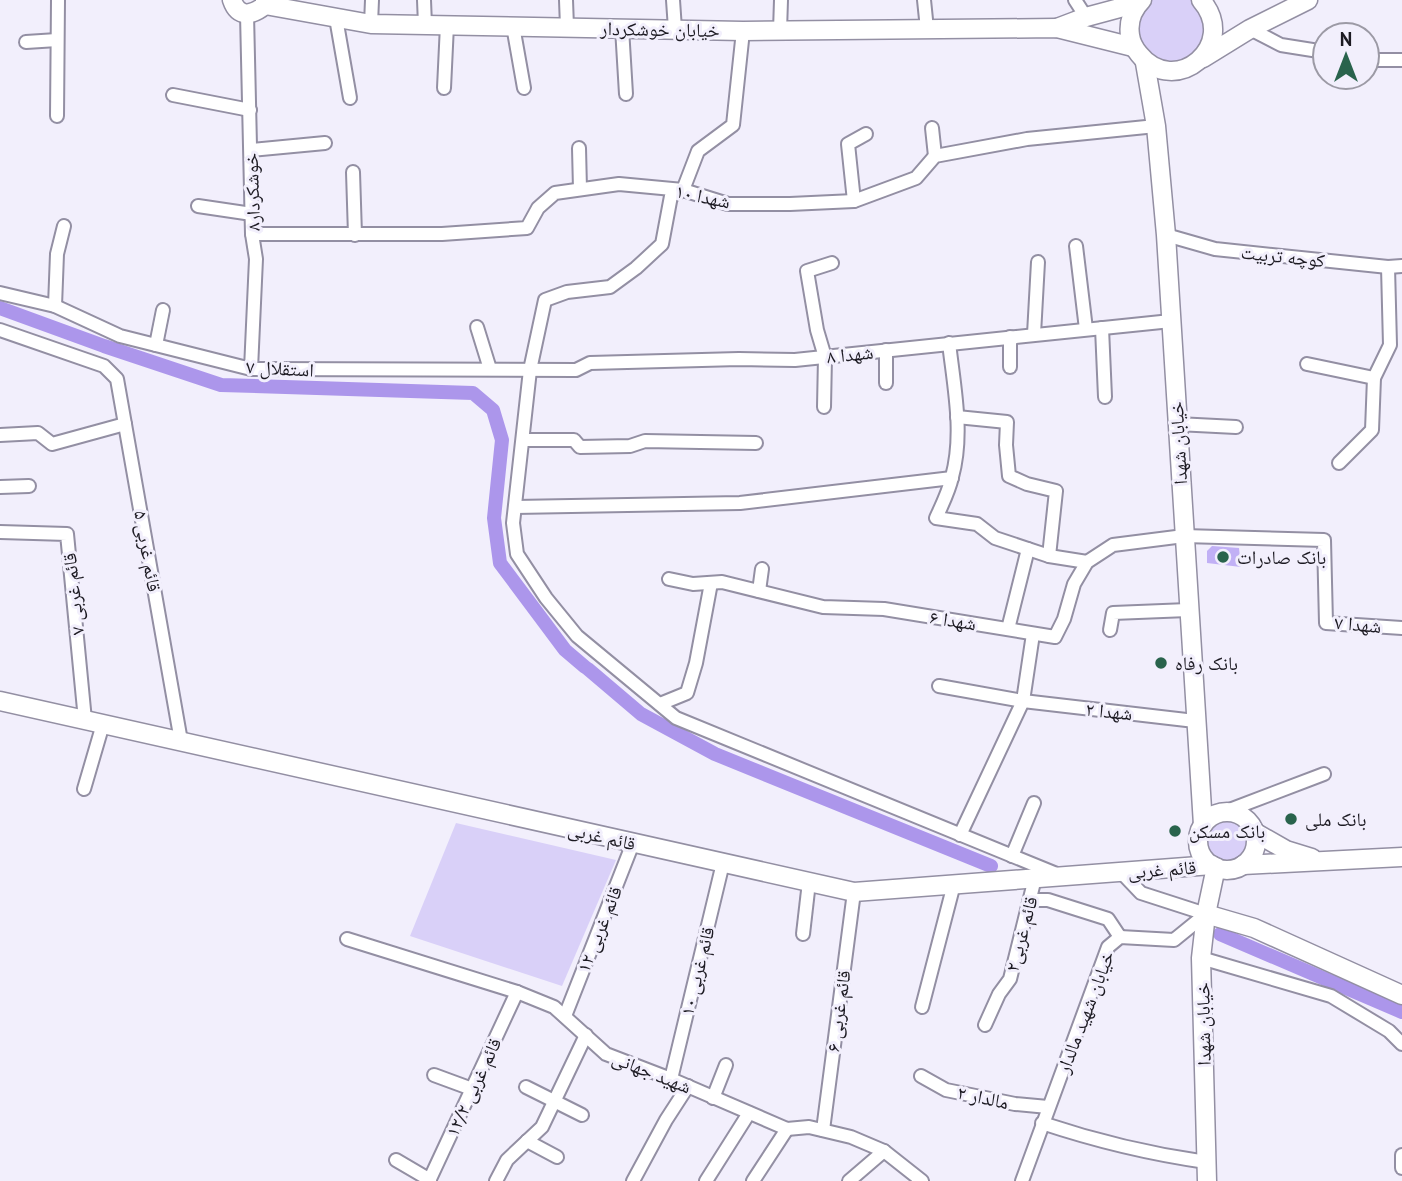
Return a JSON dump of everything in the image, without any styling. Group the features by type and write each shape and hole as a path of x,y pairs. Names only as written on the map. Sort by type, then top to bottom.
{"main road":[{"path":"232,0 238,11 247,14 257,12 265,3"},
{"path":"1200,60 1212,40 1213,28 1211,17 1201,0"},
{"path":"1140,2 1130,24 1133,47 1145,63 1163,71 1173,71 1183,70 1250,29 1308,0"},
{"path":"1057,28 1140,2"},
{"name":"خیابان خوشکردار","path":"265,3 371,24 743,31 1057,28"},
{"path":"1057,28 1133,47"},
{"name":"خیابان شهدا","path":"1145,63 1156,126 1166,235 1203,825"},
{"name":"قائم غربی","path":"0,701 854,892 1214,866"},
{"path":"1329,862 1286,850 1256,833 1239,813 1224,811 1215,814 1199,833 1200,851 1214,866 1230,870 1243,865 1329,862 1402,857"},
{"path":"1243,865 1255,851 1256,833"},
{"name":"خیابان شهدا","path":"1207,1181 1201,958 1214,866"},
{"path":"1206,914 1254,928 1402,995"}],"street":[{"path":"57,116 58,0"},
{"path":"371,24 372,0"},
{"path":"424,0 425,25"},
{"path":"566,0 567,27"},
{"path":"673,0 675,29"},
{"path":"780,31 781,0"},
{"path":"924,0 928,29"},
{"path":"1075,0 1086,17"},
{"name":"خوشکردار۸","path":"247,14 252,234 256,258 251,369"},
{"path":"336,18 350,98"},
{"path":"444,88 447,25"},
{"path":"513,26 524,88"},
{"path":"622,28 626,94"},
{"path":"1250,29 1281,45 1311,50"},
{"path":"743,31 733,125 698,151 682,190 671,196 662,244 610,287 567,292 545,300 530,370 513,523 517,554 546,598 577,636 676,718 1061,876"},
{"path":"26,42 57,40"},
{"path":"1381,60 1402,60"},
{"path":"173,95 250,110"},
{"path":"932,128 935,156 1027,139 1156,126"},
{"path":"854,201 848,144 866,134"},
{"path":"251,150 324,144"},
{"path":"579,148 580,189"},
{"name":"شهدا ۱۰","path":"252,234 442,234 527,228 538,208 555,192 619,184 682,190 728,204 854,201 916,178 935,156"},
{"path":"354,172 355,235"},
{"path":"198,206 252,214"},
{"path":"55,306 57,254 64,226"},
{"name":"کوچه تربیت","path":"1166,235 1215,249 1388,267 1402,266"},
{"path":"1076,246 1086,329"},
{"path":"1034,334 1038,262"},
{"path":"824,407 825,357 817,330 807,271 832,263"},
{"path":"1339,463 1372,430 1374,378 1390,345 1388,267"},
{"name":"استقلال ۷","path":"0,293 55,306 120,336 251,369 530,370"},
{"path":"156,345 163,310"},
{"name":"شهدا ۸","path":"530,370 576,370 590,363 795,360 1171,321"},
{"path":"477,327 490,369"},
{"path":"1101,328 1105,397"},
{"name":"قائم غربی ۵","path":"0,330 104,366 117,379 181,741"},
{"path":"1010,337 1010,367"},
{"path":"949,343 957,417 957,445 953,478 936,518 977,524 995,538 1049,555 1087,562 1113,545 1184,536"},
{"path":"886,350 886,383"},
{"path":"1307,364 1374,378"},
{"path":"957,417 1007,422 1009,476 1027,484 1056,491 1049,555"},
{"path":"0,435 38,433 52,444 125,424"},
{"path":"1177,424 1236,427"},
{"path":"523,440 574,440 580,447 630,446 645,441 756,443"},
{"path":"515,507 740,503 953,478"},
{"path":"0,487 29,486"},
{"name":"قائم غربی ۷","path":"0,532 67,534 94,722"},
{"name":"شهدا ۷","path":"1184,536 1324,540 1326,623 1402,628"},
{"path":"1008,629 1028,549"},
{"name":"شهدا ۶","path":"669,579 693,584 722,582 823,607 884,609 1055,637 1064,619 1073,584 1087,562"},
{"path":"759,591 762,569"},
{"path":"660,704 687,693 696,663 711,583"},
{"path":"1110,630 1113,613 1188,610"},
{"path":"960,835 1023,701 1033,634"},
{"name":"شهدا ۲","path":"939,686 1023,701 1195,721"},
{"path":"84,789 94,722"},
{"path":"1224,811 1324,774"},
{"path":"1012,856 1034,803"},
{"name":"قائم غربی ۱۲","path":"565,1016 633,843"},
{"name":"قائم غربی ۱۰","path":"671,1079 723,863"},
{"path":"1121,872 1141,893 1206,914"},
{"name":"۲قائم غربی","path":"985,1025 999,994 1010,979 1035,878"},
{"path":"803,934 809,882"},
{"path":"922,1007 954,884"},
{"name":"قائم غربی ۶","path":"823,1130 854,892"},
{"path":"1031,900 1048,900 1108,919 1120,937"},
{"name":"خیابان شهید مالدار","path":"1022,1181 1108,947 1120,937 1174,940 1206,914"},
{"name":"شهید جهانی","path":"347,939 517,992 554,1007 607,1054 788,1129 809,1127 851,1137 884,1151 922,1181"},
{"path":"1201,958 1331,996 1389,1031 1402,1044"},
{"name":"قائم غربی ۱۲/۲","path":"430,1180 517,992"},
{"path":"496,1181 507,1160 541,1127 586,1035"},
{"path":"713,1098 726,1065"},
{"path":"434,1075 472,1089"},
{"name":"مالدار ۲","path":"921,1076 946,1090 1015,1104 1048,1107"},
{"path":"633,1181 688,1086"},
{"path":"526,1087 582,1115"},
{"path":"706,1181 749,1113"},
{"path":"1042,1123 1087,1138 1152,1154 1206,1161"},
{"path":"753,1181 788,1129"},
{"path":"527,1141 558,1157"},
{"path":"849,1181 884,1151"},
{"path":"1402,1155 1402,1168"},
{"path":"396,1160 430,1180"}],"shaded area":[{"path":"1149,0 1195,0 1209,33 1189,62 1165,65 1137,43 1136,19"},
{"path":"1228,816 1246,823 1253,841 1246,859 1228,866 1210,859 1203,841 1210,823"},
{"path":"456,823 616,860 562,986 410,936"}],"building":[{"name":"بانک صادرات","path":"1212,546 1239,548 1241,567 1207,563 1207,551"}],"waterway":[{"path":"0,308 221,385 473,393 493,410 502,440 494,518 500,563 565,650 585,667"},
{"path":"588,669 641,714 715,754 991,866"},
{"path":"1220,934 1402,1012"}],"place":[{"name":"بانک صادرات","path":"1223,557"},
{"name":"بانک رفاه","path":"1161,663"},
{"name":"بانک ملی","path":"1291,819"},
{"name":"بانک مسکن","path":"1175,831"}]}
